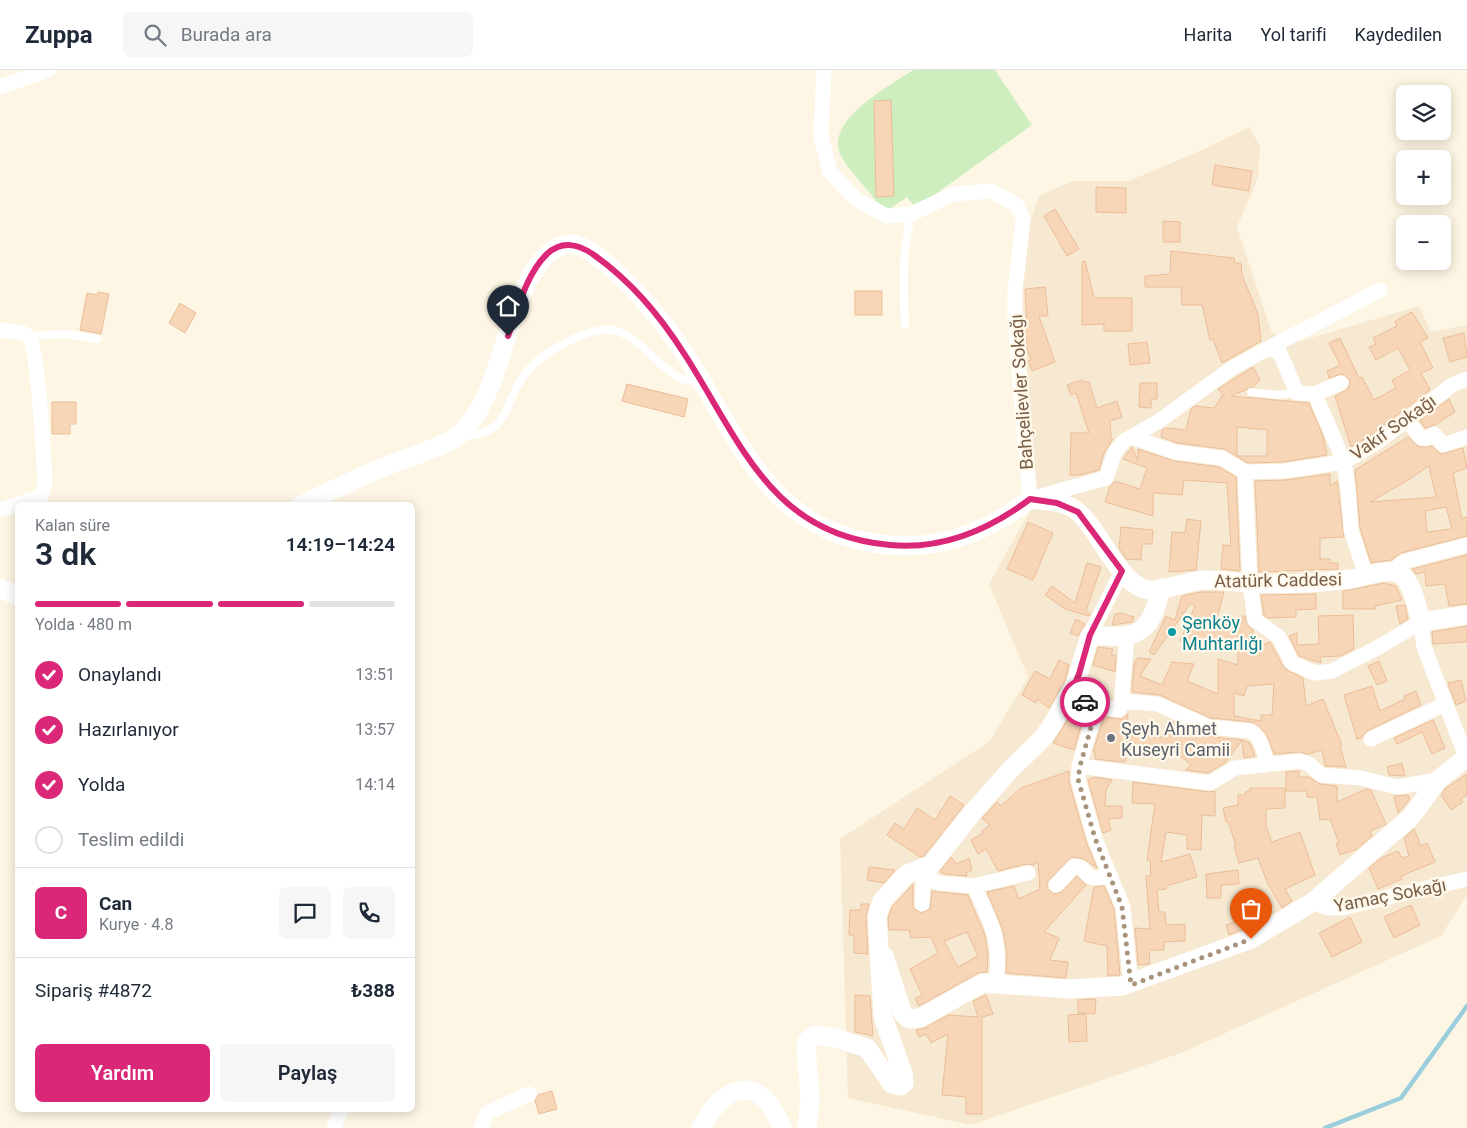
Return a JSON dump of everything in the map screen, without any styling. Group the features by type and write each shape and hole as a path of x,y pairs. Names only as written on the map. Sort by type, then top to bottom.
{"street":[{"path":"0,87 48,70"},
{"name":"Bahçelievler Sokağı","path":"824,70 821,136 830,172 857,200 879,214 887,216 911,214 954,194 991,191 1017,205 1023,220 1015,291 1015,323 1030,499"},
{"path":"308,502 457,437 478,410 526,287 537,266 547,254 558,247 571,244 583,247 627,282 665,326 702,383 745,456 767,483 810,521 845,538 897,546 943,542 984,530 1030,499 1106,478 1115,452 1124,441 1159,421 1232,368 1380,290"},
{"path":"0,330 28,336 31,340 36,371 45,483 41,497 25,502"},
{"path":"1265,350 1271,349 1280,353 1297,393 1315,394 1341,383"},
{"name":"Vakıf Sokağı","path":"1366,576 1351,530 1344,462 1370,448 1452,385 1467,379"},
{"path":"1131,437 1175,452 1222,458 1245,472 1284,471 1344,462 1315,394"},
{"path":"1407,420 1421,438 1426,439 1434,434 1443,445 1467,437"},
{"path":"1245,472 1250,583 1255,620 1279,637 1292,663 1315,673 1338,668 1421,622 1467,615"},
{"name":"Atatürk Caddesi","path":"1030,499 1057,503 1078,512 1122,571 1142,588 1150,590 1198,581 1250,583 1322,582 1393,572"},
{"path":"0,510 15,505"},
{"path":"878,939 903,1014 909,1019 920,1018 983,984 996,983 1068,989 1131,985 1251,939 1313,902 1411,817 1438,780 1467,757 1424,647 1421,622 1409,586 1404,578 1393,572 1402,562 1467,545"},
{"path":"807,1128 810,1098 806,1047 811,1037 822,1035 867,1048 892,1084 901,1086 904,1083 903,1073 883,1017 877,917 882,901 907,874 935,861 973,812 1010,770 1043,738 1070,696 1079,674 1090,635 1122,571"},
{"path":"0,588 15,595"},
{"path":"1090,635 1128,637 1141,630 1153,616 1161,588"},
{"path":"1070,696 1097,706 1116,710 1120,708 1128,637"},
{"path":"1122,701 1157,704 1170,708 1210,727 1251,731 1264,749 1266,765"},
{"path":"1371,739 1445,704"},
{"path":"1097,706 1078,779 1095,838 1122,907 1131,985"},
{"path":"1080,766 1210,783 1235,768 1305,761 1321,775 1361,778 1397,787 1438,780"},
{"path":"1056,885 1074,866 1079,866 1090,878 1109,876"},
{"path":"924,867 932,880 938,883 974,886 1028,873"},
{"path":"922,904 924,867"},
{"name":"Yamaç Sokağı","path":"1313,902 1328,908 1341,908 1467,879"},
{"path":"974,886 993,928 998,946 996,983"},
{"path":"701,1128 717,1102 728,1093 739,1089 749,1089 766,1098 776,1113 782,1128"},
{"path":"481,1128 487,1113 529,1094"},
{"path":"334,1128 340,1112"}],"lane":[{"path":"905,325 903,267 911,214"},
{"path":"457,437 488,433 501,422 526,372 556,348 586,332 613,330 632,338 646,353 673,374 702,383"},
{"path":"28,336 67,334 96,339"},
{"path":"1251,392 1276,395 1297,393"}],"shaded area":[{"path":"1249,127 1260,146 1258,178 1237,227 1272,333 1300,341 1419,306 1431,332 1467,325 1467,895 1441,936 1181,1053 971,1125 848,1098 840,839 990,741 1028,677 989,584 1036,500 1017,322 1023,243 1039,196 1072,181 1128,181 1198,152"}],"green space":[{"path":"913,70 995,70 1032,125 916,208 907,197 885,212 843,159 840,154 838,141 842,128 851,116 876,94"}],"building":[{"path":"891,100 894,196 876,197 874,101"},
{"path":"1215,165 1252,171 1249,191 1212,185"},
{"path":"1096,187 1126,188 1126,213 1096,212"},
{"path":"1055,209 1079,249 1067,256 1044,216"},
{"path":"1163,221 1180,222 1180,242 1163,242"},
{"path":"1171,251 1234,258 1235,263 1241,263 1242,275 1258,314 1261,341 1222,363 1213,339 1210,340 1202,305 1182,305 1181,287 1145,287 1145,276 1170,274"},
{"path":"1085,261 1094,298 1132,298 1132,331 1104,331 1104,324 1082,325 1082,262"},
{"path":"1045,287 1048,316 1039,316 1055,362 1032,371 1028,361 1031,360 1027,349 1025,327 1027,326 1025,289"},
{"path":"855,291 882,291 882,315 855,315"},
{"path":"98,292 109,294 101,334 80,330 87,293 98,295"},
{"path":"180,303 196,313 185,333 169,323"},
{"path":"1412,312 1428,338 1420,342 1433,368 1421,373 1430,390 1371,435 1351,447 1335,396 1348,389 1350,380 1342,374 1329,378 1327,371 1340,365 1329,343 1340,338 1359,378 1362,377 1374,400 1396,388 1392,380 1410,370 1398,348 1376,360 1369,347 1376,344 1373,338 1397,326 1395,321"},
{"path":"1464,333 1467,357 1450,362 1443,338"},
{"path":"1147,342 1150,363 1130,365 1128,344"},
{"path":"1253,367 1260,380 1253,387 1231,396 1309,403 1323,436 1327,455 1283,462 1248,463 1224,449 1177,443 1161,437 1162,430 1166,428 1186,430 1191,409 1195,406 1214,408 1222,396 1224,396 1218,389","holes":["1237,427 1267,430 1267,456 1237,456"]},
{"path":"1082,380 1083,382 1089,382 1097,408 1117,401 1122,417 1110,421 1111,439 1113,439 1104,453 1099,470 1080,475 1070,475 1071,433 1089,433 1076,393 1071,395 1067,385"},
{"path":"1140,383 1157,383 1157,399 1151,399 1151,408 1139,407"},
{"path":"627,384 688,399 684,417 622,401"},
{"path":"1449,399 1455,412 1435,425 1425,428 1420,421"},
{"path":"52,402 76,402 76,424 70,424 70,434 52,434"},
{"path":"1408,437 1419,447 1432,446 1441,454 1463,448 1467,468 1453,473 1462,519 1467,517 1467,536 1401,553 1391,560 1371,563 1360,528 1355,470","holes":["1429,466 1436,497 1370,502 1405,482","1446,507 1452,529 1427,532 1425,511"]},
{"path":"1132,447 1138,461 1138,449 1174,461 1219,467 1236,477 1240,571 1221,569 1223,545 1231,546 1227,483 1184,480 1182,495 1153,493 1153,516 1105,502 1110,486 1115,481 1140,489 1147,468 1123,459"},
{"path":"1330,474 1330,486 1337,481 1344,537 1320,538 1320,559 1330,559 1330,563 1338,563 1338,569 1259,572 1255,481 1285,480"},
{"path":"1187,519 1201,521 1196,570 1169,572 1172,532 1185,533"},
{"path":"1028,522 1053,533 1033,580 1007,569"},
{"path":"1121,527 1153,530 1152,544 1142,544 1141,560 1126,559 1119,548"},
{"path":"1467,555 1467,604 1449,606 1445,584 1426,586 1425,572 1416,574 1412,569"},
{"path":"1087,563 1101,567 1086,611 1090,614 1089,616 1065,609 1045,595 1052,586 1075,603"},
{"path":"1384,583 1396,586 1402,600 1375,606 1375,609 1343,609 1343,591"},
{"path":"1201,592 1224,592 1215,625 1242,624 1242,616 1245,616 1247,625 1253,630 1253,649 1270,642 1284,668 1303,678 1306,706 1323,699 1342,745 1340,746 1346,767 1325,766 1322,750 1308,754 1299,752 1274,754 1266,733 1252,722 1211,718 1160,695 1132,692 1134,663 1138,658 1151,659 1140,676 1162,685 1172,662 1194,664 1187,681 1218,694 1218,659 1238,665 1238,639 1180,641 1195,606 1191,603 1154,655 1149,652 1166,616 1175,620 1182,596","holes":["1274,684 1272,715 1261,715 1261,721 1234,716 1234,693 1244,696 1247,686"]},
{"path":"1316,594 1316,609 1296,610 1296,617 1268,618 1264,615 1261,595"},
{"path":"1405,605 1408,619 1400,624 1396,606"},
{"path":"1120,613 1134,617 1132,622 1112,625 1115,614"},
{"path":"1353,615 1354,649 1340,656 1320,657 1321,663 1299,656 1289,636 1297,633 1297,645 1319,644 1318,616"},
{"path":"1076,619 1085,624 1078,636 1070,633"},
{"path":"1467,626 1467,642 1433,644 1432,632"},
{"path":"1098,647 1113,649 1111,655 1116,655 1115,672 1093,665"},
{"path":"1059,660 1069,665 1065,681 1049,708 1037,699 1036,703 1022,695 1035,671 1050,679"},
{"path":"1379,661 1387,681 1377,685 1368,666"},
{"path":"1461,680 1466,701 1456,705 1448,683"},
{"path":"1372,686 1380,711 1405,699 1404,696 1416,691 1421,705 1367,731 1362,738 1357,739 1344,695"},
{"path":"1074,709 1085,712 1074,750 1053,743"},
{"path":"1128,714 1127,734 1162,737 1170,720 1205,736 1242,740 1225,763 1208,773 1186,770 1191,764 1162,744 1161,755 1134,754 1134,747 1130,753 1126,753 1125,762 1095,759 1095,752 1093,752 1104,717 1121,719"},
{"path":"1433,720 1445,748 1432,754 1422,732 1397,744 1394,738"},
{"path":"1242,740 1250,743 1255,756 1244,758"},
{"path":"1402,763 1405,776 1389,775 1387,767"},
{"path":"1069,771 1069,782 1086,842 1097,868 1084,859 1072,857 1047,882 1047,888 1054,894 1062,892 1077,876 1086,885 1044,932 1059,938 1050,960 1068,962 1066,978 1006,973 1007,953 1003,930 987,892 1014,886 1019,899 1040,889 1038,862 1033,865 1026,864 998,871 986,849 978,854 971,840 983,833 982,831 990,825 982,818 997,802 1001,806 1021,788"},
{"path":"1299,771 1299,777 1309,777 1320,784 1337,786 1337,802 1366,789 1371,790 1386,824 1370,831 1372,836 1357,849 1340,855 1336,844 1339,843 1330,819 1320,820 1317,797 1307,797 1307,791 1286,791 1286,772"},
{"path":"1467,774 1467,795 1461,799 1463,802 1451,810 1441,795 1446,788"},
{"path":"1094,777 1112,780 1106,790 1105,806 1122,806 1122,818 1108,819 1111,830 1103,833 1088,780"},
{"path":"1133,782 1209,792 1215,791 1215,816 1202,815 1201,850 1187,849 1187,835 1166,832 1161,862 1190,854 1197,877 1166,886 1166,889 1157,890 1159,912 1165,912 1166,925 1185,924 1185,941 1164,942 1164,950 1149,950 1150,964 1138,965 1135,928 1150,929 1146,876 1151,876 1150,860 1147,860 1155,804 1132,803"},
{"path":"1250,788 1285,788 1285,808 1266,809 1266,826 1272,842 1300,832 1315,875 1285,889 1292,901 1282,908 1267,882 1258,858 1239,863 1234,846 1236,845 1228,822 1226,822 1223,808 1238,805 1238,795 1245,795 1246,792 1250,791"},
{"path":"1408,795 1410,799 1398,813 1394,796"},
{"path":"950,796 964,805 924,856 920,857 887,835 895,823 904,829 917,808 935,820"},
{"path":"1414,829 1421,846 1427,843 1435,862 1401,876 1402,879 1378,889 1369,868 1381,858 1398,851 1402,858 1409,856 1404,838"},
{"path":"951,857 956,864 969,858 972,870 966,873 967,876 944,874 940,871"},
{"path":"869,867 895,870 884,883 867,880"},
{"path":"1238,870 1239,884 1221,885 1221,898 1207,898 1206,874"},
{"path":"913,884 913,908 921,913 930,909 932,891 968,895 985,935 988,955 987,972 978,973 919,1006 915,999 922,995 910,969 938,953 931,937 911,938 909,930 889,930 888,918 892,907","holes":["967,932 978,956 958,967 944,941"]},
{"path":"1104,886 1114,909 1120,975 1108,976 1107,946 1084,941 1094,887"},
{"path":"861,904 869,904 866,917 868,954 854,953 854,935 849,935 850,910 861,910"},
{"path":"1411,905 1420,925 1394,938 1384,917"},
{"path":"1250,916 1253,925 1229,935 1226,925"},
{"path":"1350,917 1362,942 1332,957 1319,933"},
{"path":"855,995 870,996 873,1036 855,1032"},
{"path":"986,995 993,1014 982,1017 982,1114 966,1114 966,1097 942,1095 948,1034 931,1043 926,1034 919,1037 916,1030 925,1028 948,1015 978,1017 973,1001"},
{"path":"1096,999 1095,1014 1078,1013 1078,1000"},
{"path":"1086,1014 1087,1041 1069,1042 1068,1015"},
{"path":"552,1091 557,1109 539,1114 535,1101 538,1095"}],"waterway":[{"path":"1325,1128 1401,1098 1467,1006"}],"way so far":[{"path":"1085,702 1097,706 1078,771 1078,779 1095,838 1109,876 1119,894 1131,985 1251,939"}],"place":[{"name":"Şenköy Muhtarlığı","path":"1172,632"},
{"name":"Şeyh Ahmet Kuseyri Camii","path":"1111,738"}],"route":[{"path":"508,336 526,287 537,266 547,254 558,247 571,244 583,247 627,282 665,326 685,355 745,456 767,483 789,504 826,531 870,544 920,546 943,542 984,530 1014,512 1030,499 1057,503 1068,506 1078,512 1098,535 1122,571 1090,635 1079,674 1070,696 1085,702"}]}
